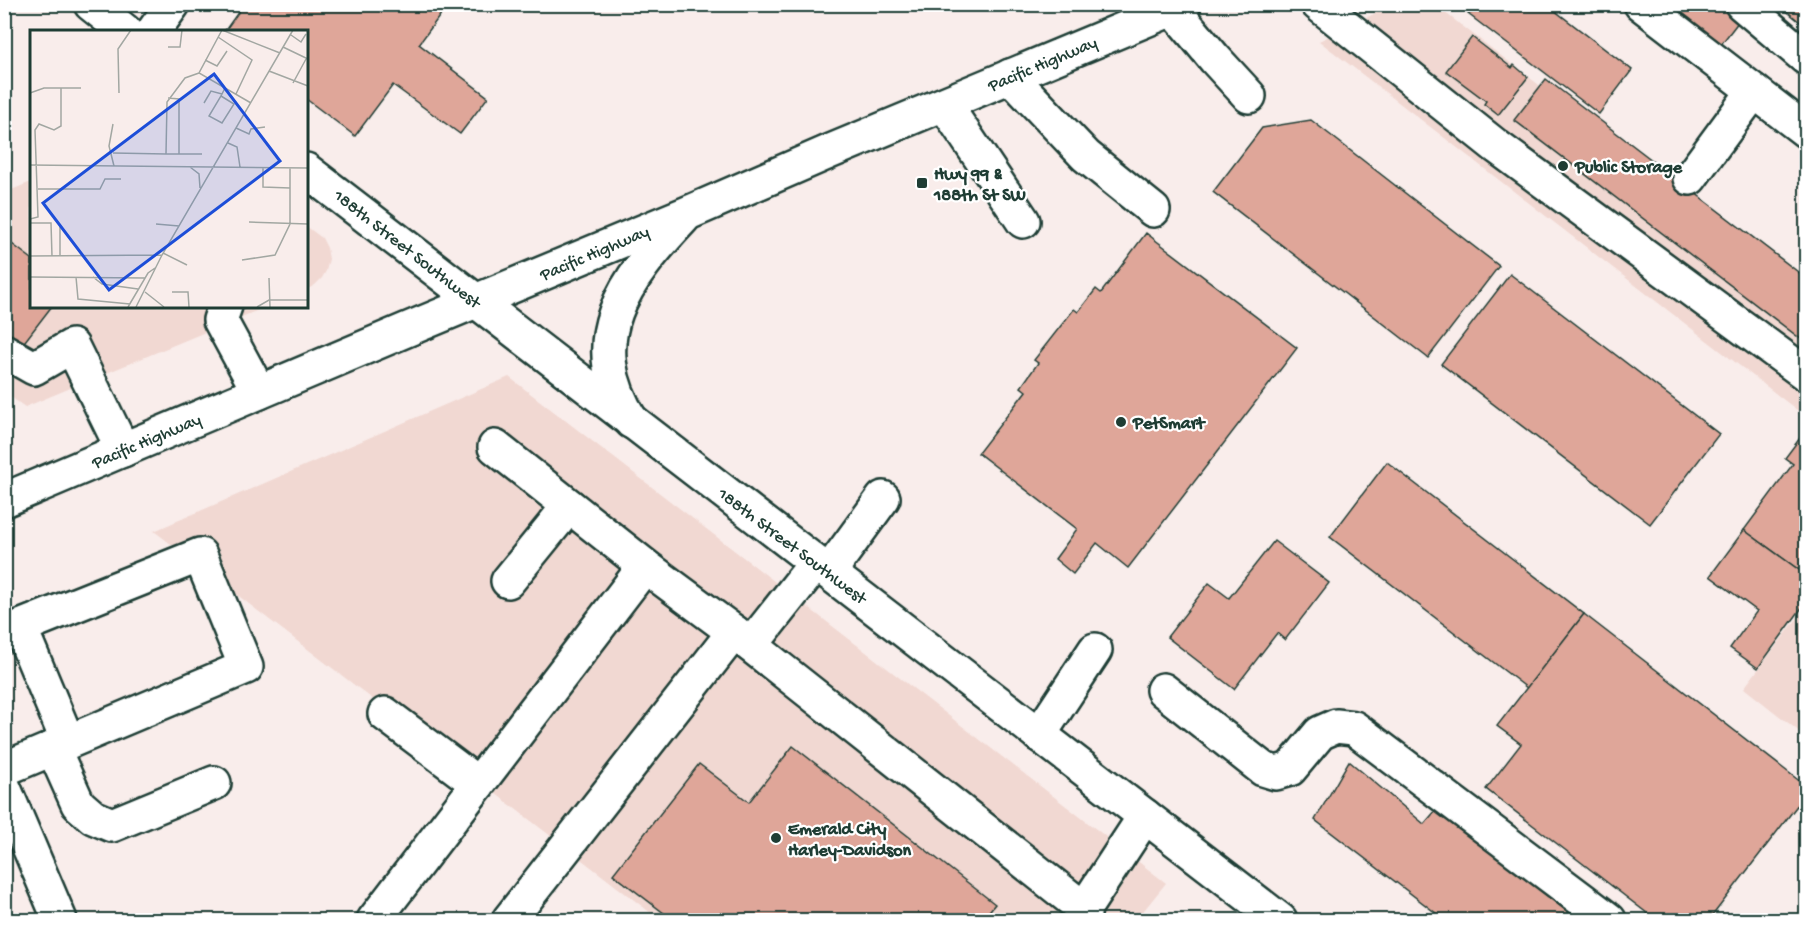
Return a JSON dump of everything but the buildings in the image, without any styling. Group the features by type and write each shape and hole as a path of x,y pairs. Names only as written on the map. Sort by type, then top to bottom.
{"main road":[{"path":"92,4 124,30"},
{"path":"154,30 173,4"},
{"path":"1318,4 1496,146 1806,374"},
{"path":"1641,4 1806,131"},
{"path":"1742,4 1806,58"},
{"path":"1178,7 1215,59 1250,96"},
{"name":"Pacific Highway","path":"4,500 1178,7"},
{"path":"1010,76 1086,156 1153,210"},
{"path":"1690,178 1754,92"},
{"path":"945,105 1023,221"},
{"name":"188th Street Southwest","path":"308,172 1280,921"},
{"path":"632,422 614,387 609,366 610,328 627,288 664,238 688,213"},
{"path":"224,308 220,320 259,392"},
{"path":"4,351 34,368 72,346 123,450"},
{"path":"495,447 645,566 742,639 1084,915 1145,816"},
{"path":"509,921 742,639 822,568 883,498"},
{"path":"508,581 569,506"},
{"path":"4,769 61,745 246,667 200,555 20,627 61,745 78,804 93,817 112,825 214,783"},
{"path":"374,921 645,566"},
{"path":"1039,735 1095,650"},
{"path":"1163,690 1263,769 1276,773 1290,769 1320,733 1336,726 1354,728 1609,921"},
{"path":"385,714 478,784"},
{"path":"4,788 60,921"}],"shaded area":[{"name":"Public Storage","path":"1392,5 1435,5 1806,290 1806,417 1319,41"},
{"path":"30,182 30,308 263,308 25,407 5,393 4,193"},
{"path":"308,228 322,238 329,259 326,271 315,285 308,289"},
{"path":"509,377 1166,883 1136,920 660,920 154,531"},
{"path":"1806,607 1806,737 1744,688"}],"place":[{"name":"Public Storage","path":"1563,166"},
{"name":"Hwy 99 & 188th St SW","path":"922,183"},
{"name":"PetSmart","path":"1121,422"},
{"name":"Emerald City Harley-Davidson","path":"776,838"}]}
